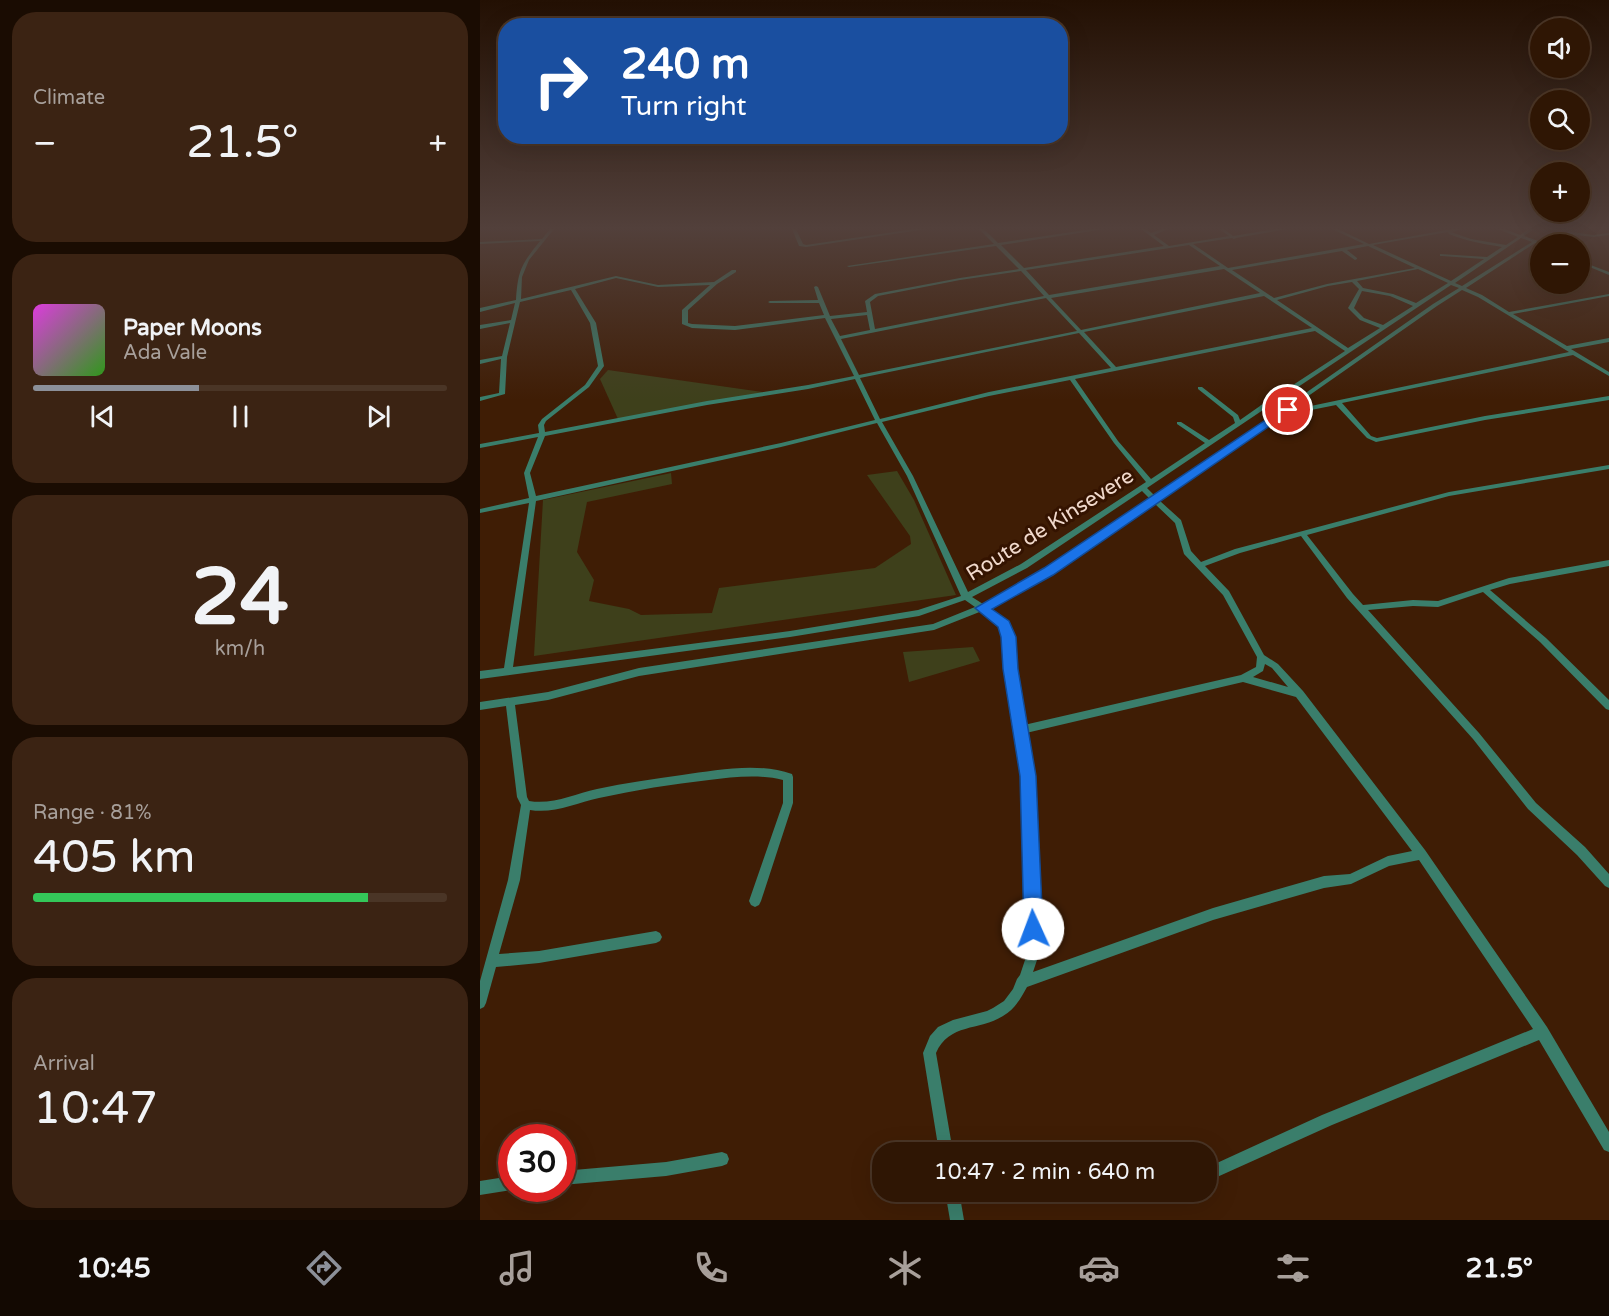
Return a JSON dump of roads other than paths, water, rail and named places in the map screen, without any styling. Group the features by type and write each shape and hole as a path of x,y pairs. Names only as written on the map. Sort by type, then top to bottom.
{"street":[{"path":"480,399 502,394 504,357 520,286"},
{"path":"480,310 580,286"},
{"path":"711,286 685,310 685,324 735,327 870,313"},
{"path":"873,331 868,299 877,295 930,286"},
{"path":"1036,286 1115,369"},
{"path":"838,338 1046,297 1115,286"},
{"path":"1253,286 1349,351"},
{"path":"1273,300 1324,286"},
{"path":"1358,286 1361,289 1391,295 1416,305"},
{"name":"Route de Kinsevere","path":"480,675 790,634 919,613 966,597 1024,566 1237,422 1446,286"},
{"path":"1457,286 1510,313 1609,374"},
{"path":"480,706 548,696 639,672 934,627 982,608 1048,571 1288,410 1364,354 1468,286"},
{"path":"816,287 827,317 879,422 910,476 966,597 999,619 1007,630 1010,669 1028,776 1034,951 1030,968 1008,1005 992,1014 938,1033 932,1042 929,1053 944,1142"},
{"path":"508,671 533,498 527,473 542,435 541,425 544,420 587,387 601,368 594,326 572,288"},
{"path":"1361,289 1352,308 1362,319 1383,327"},
{"path":"480,446 858,377 1265,294"},
{"path":"1510,313 1609,295"},
{"path":"770,302 821,301"},
{"path":"480,327 512,321"},
{"path":"480,511 879,422 989,394 1316,329"},
{"path":"1566,348 1609,340"},
{"path":"1262,406 1306,410 1574,353"},
{"path":"480,362 504,357"},
{"path":"1072,378 1155,498 1178,522 1187,552 1226,593 1261,657 1285,675 1421,854 1542,1032 1609,1145"},
{"path":"1200,388 1236,416 1237,422"},
{"path":"1338,403 1369,437 1377,440 1485,418 1609,398"},
{"path":"1179,423 1208,442"},
{"path":"1200,565 1238,551 1449,494 1609,467"},
{"path":"1303,534 1361,608 1476,735 1532,806 1581,851 1609,882"},
{"path":"1361,608 1413,603 1438,604 1484,589 1609,562"},
{"path":"1484,589 1543,640 1609,706"},
{"path":"1022,730 1243,678 1260,669 1261,657"},
{"path":"1243,678 1300,694"},
{"path":"480,1003 514,880 526,805 522,797 510,702"},
{"path":"526,805 538,808 597,794 705,777 782,773 788,777 789,803 755,901"},
{"path":"1021,982 1213,914 1324,882 1351,879 1388,861 1421,854"},
{"path":"493,961 539,957 656,937"},
{"path":"1217,1170 1327,1120 1542,1032"},
{"path":"576,1177 666,1170 722,1159"},
{"path":"480,1188 498,1185"},
{"path":"954,1202 957,1220"}]}
